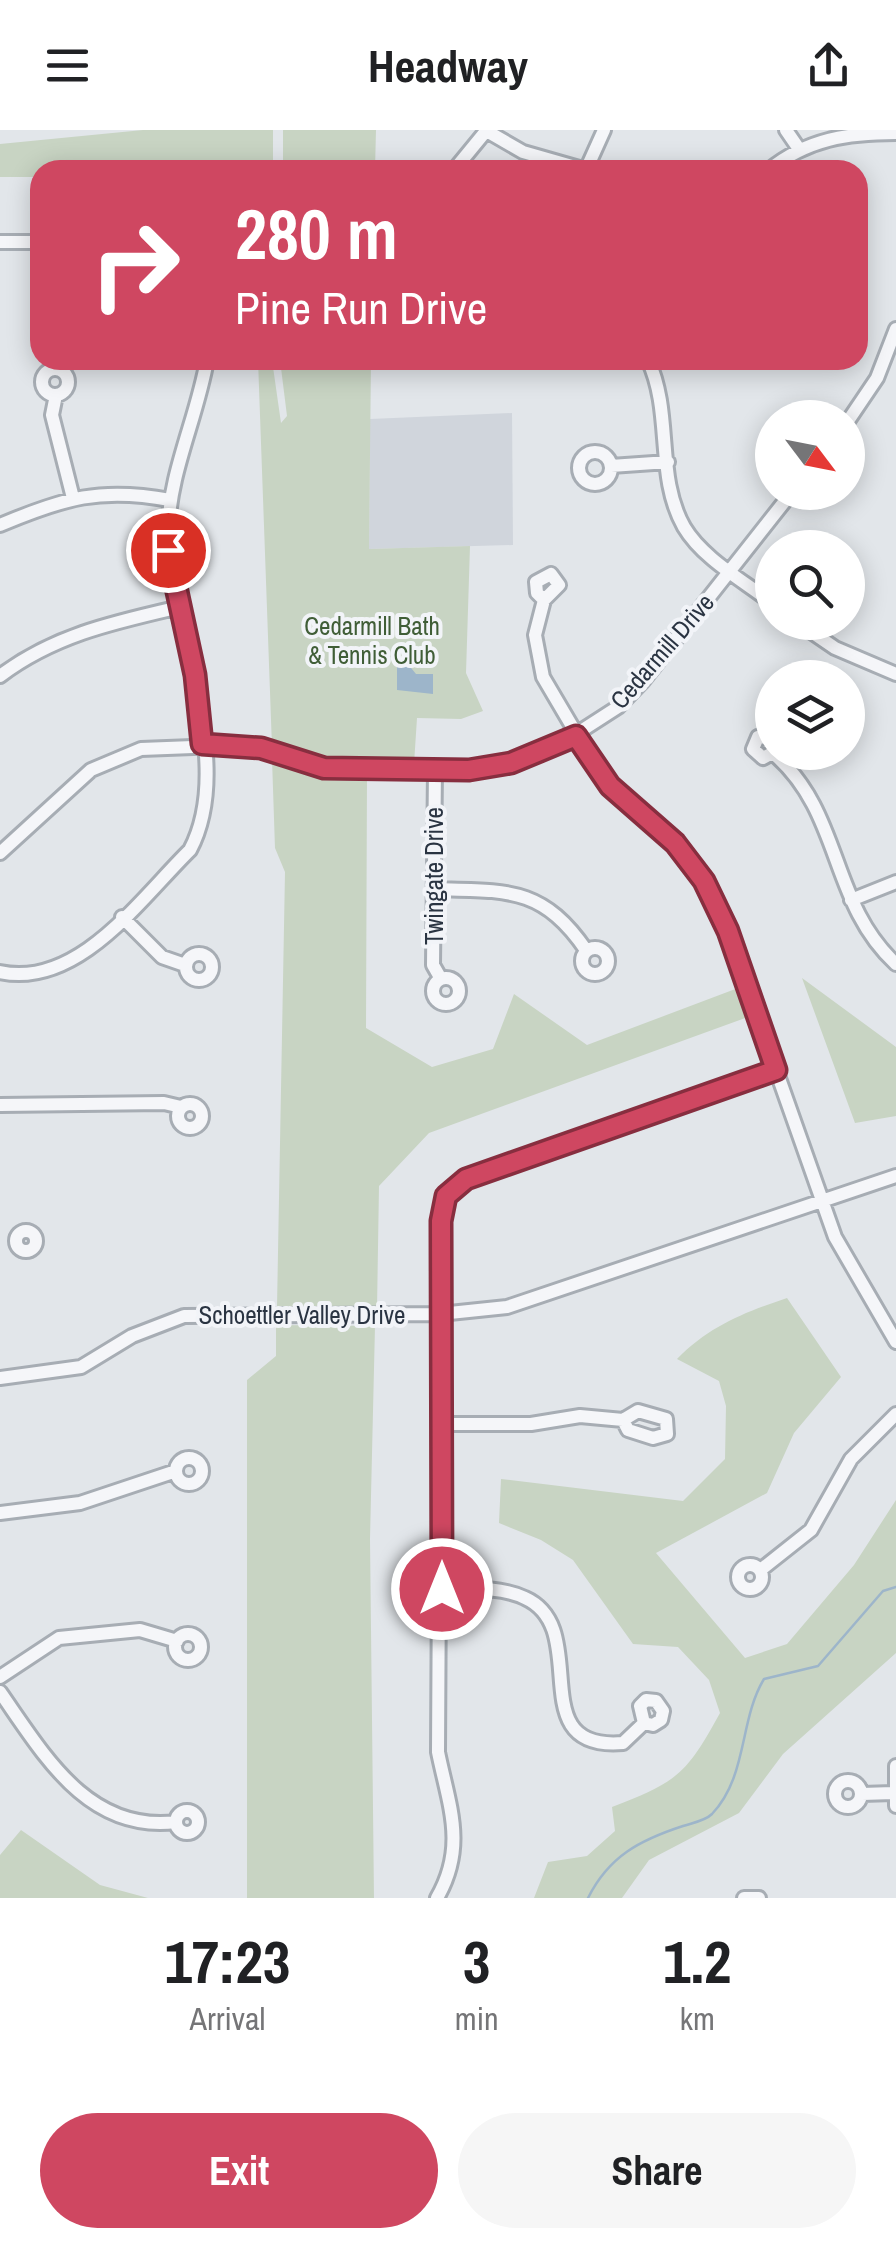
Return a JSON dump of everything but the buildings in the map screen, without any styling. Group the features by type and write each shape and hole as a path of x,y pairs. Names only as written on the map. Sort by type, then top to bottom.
{"street":[{"path":"590,160 604,130"},
{"path":"786,130 799,148"},
{"path":"462,160 486,131 523,152 551,160"},
{"path":"783,160 799,148 848,134 896,132"},
{"path":"0,242 30,242"},
{"path":"863,400 878,378 896,329"},
{"path":"0,972 30,974 58,967 86,950 190,850 200,830 205,805 195,675 168,550 170,500 204,370"},
{"path":"652,370 664,401 668,462 676,508 685,528 697,544 755,590"},
{"path":"56,395 52,415 74,498"},
{"path":"611,466 668,462"},
{"path":"0,525 74,498 109,492 170,500"},
{"name":"Cedarmill Drive","path":"0,853 91,770 142,749 202,744 261,748 324,768 434,770 502,766 576,736 618,708 644,681 778,510"},
{"path":"544,600 535,635 538,662 576,736 610,786 675,843 704,881 728,931 835,1238 896,1342"},
{"path":"0,676 31,654 80,631 180,607"},
{"path":"824,640 896,674"},
{"name":"Twingate Drive","path":"434,770 433,965 440,979"},
{"path":"790,770 808,790 870,939 896,964"},
{"path":"851,900 896,882"},
{"path":"434,888 533,898 563,920 586,950"},
{"path":"122,917 162,957 173,964 185,964"},
{"path":"437,1898 449,1872 456,1838 455,1816 438,1752 442,1589 441,1221 446,1196 466,1179 776,1070"},
{"path":"0,1105 164,1103 181,1107"},
{"name":"Schoettler Valley Drive","path":"0,1378 81,1367 132,1336 184,1316 440,1314 538,1298 896,1176"},
{"path":"0,1237 16,1239"},
{"path":"764,1568 811,1530 851,1459 896,1414"},
{"path":"441,1424 531,1424 580,1416 623,1420"},
{"path":"0,1513 80,1503 176,1470"},
{"path":"442,1589 501,1591 527,1598 543,1610 558,1638 562,1707 580,1734 601,1743 623,1743 644,1723"},
{"path":"0,1677 58,1638 140,1630 176,1640"},
{"path":"0,1692 77,1794 129,1820 156,1825 176,1822"},
{"path":"862,1794 894,1800 896,1766"},
{"path":"744,1898 759,1898"}],"shaded area":[{"path":"512,413 513,545 369,549 370,419"}],"green space":[{"path":"143,130 273,130 273,160 30,160 30,177 0,177 0,144"},
{"path":"283,130 376,130 375,160 283,160"},
{"name":"Cedarmill Bath & Tennis Club","path":"258,370 273,370 281,423 287,416 281,370 371,370 369,549 470,546 466,673 483,711 461,719 417,718 414,764 329,764 272,747"},
{"path":"272,759 316,773 367,776 366,1028 432,1067 493,1049 514,994 587,1045 738,988 748,1017 429,1133 379,1186 377,1309 277,1307 285,872 275,848"},
{"path":"802,978 896,1047 896,1116 855,1123"},
{"path":"787,1298 841,1377 794,1433 767,1493 656,1553 745,1658 787,1644 854,1565 896,1500 896,1653 783,1754 739,1813 649,1860 622,1898 534,1898 548,1862 587,1856 615,1831 612,1807 678,1774 720,1713 709,1680 678,1647 633,1644 573,1560 541,1540 499,1523 501,1479 683,1501 725,1459 726,1406 719,1381 677,1359 728,1322"},
{"path":"276,1325 375,1326 370,1539 374,1898 247,1898 247,1380 276,1356"},
{"path":"21,1830 100,1885 148,1898 0,1898 0,1855"}],"water":[{"path":"407,663 416,674 433,674 433,694 397,690 397,666"}],"waterway":[{"path":"588,1898 596,1883 627,1851 712,1814 732,1783 750,1712 764,1679 818,1666 883,1591 896,1587"}],"route":[{"path":"168,550 195,675 202,744 261,748 324,768 469,770 511,763 576,736 610,786 675,843 704,881 728,931 776,1070 466,1179 446,1196 441,1221 440,1314 442,1589"}]}
